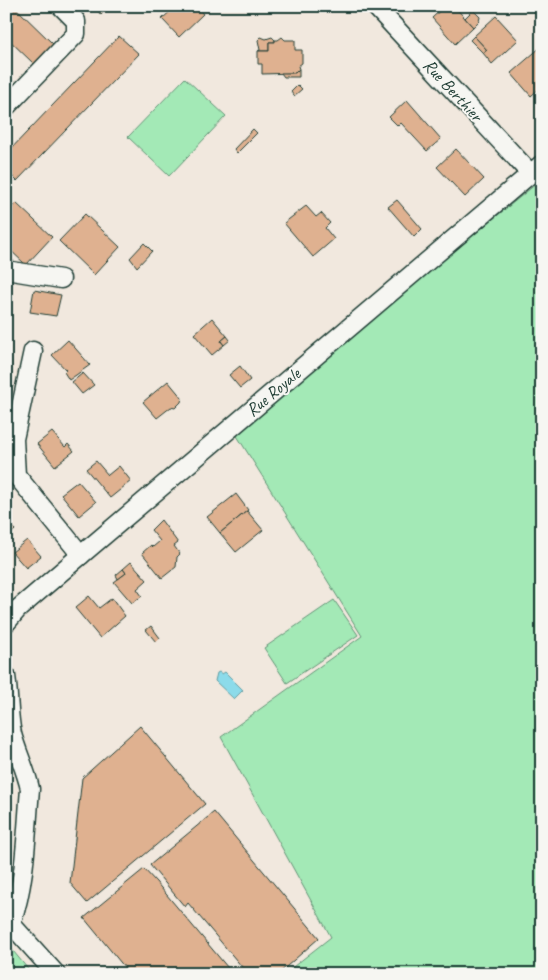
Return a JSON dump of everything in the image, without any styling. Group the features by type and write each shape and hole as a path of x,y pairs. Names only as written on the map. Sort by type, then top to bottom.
{"street":[{"path":"6,107 76,34 76,21 61,6"},
{"name":"Rue Berthier","path":"375,6 536,169"},
{"name":"Rue Royale","path":"6,623 18,609 536,169"},
{"path":"6,270 61,279"},
{"path":"33,351 14,439 16,475 82,555"},
{"path":"6,676 10,702 8,713 12,734 18,756 27,775 30,789 22,886 17,906 9,924 56,974"}],"green space":[{"path":"185,78 226,116 169,176 128,137"},
{"path":"542,179 542,974 284,974 331,937 221,737 362,636 234,431"},
{"path":"334,600 358,635 287,683 264,648"},
{"path":"6,946 9,946 32,974 6,974"}],"water":[{"path":"219,672 222,674 225,672 243,690 234,699 215,681"}],"building":[{"path":"6,6 14,6 53,44 34,64 6,37"},
{"path":"94,6 109,6 101,15"},
{"path":"176,6 196,6 203,14 179,37 162,19"},
{"path":"445,6 454,6 473,27 455,44 432,18"},
{"path":"473,10 480,17 473,27 465,18"},
{"path":"496,16 518,40 492,64 483,53 487,50 474,36"},
{"path":"119,36 139,54 17,181 6,170 6,154"},
{"path":"474,36 487,50 483,53 470,40"},
{"path":"261,37 266,39 272,37 275,40 275,42 269,42 269,51 258,51 260,50 258,40"},
{"path":"282,37 285,40 295,40 295,50 302,50 302,63 298,66 299,69 295,73 262,74 262,64 258,64 258,51 269,51 269,42 275,42 275,40"},
{"path":"542,46 542,86 531,96 511,73"},
{"path":"299,69 299,77 284,77 281,73 295,73"},
{"path":"298,85 302,89 294,96 291,92"},
{"path":"407,100 441,139 427,151 401,123 398,126 389,117"},
{"path":"253,129 257,133 237,153 234,149"},
{"path":"456,149 484,179 465,197 437,167"},
{"path":"397,200 422,229 414,237 388,207"},
{"path":"16,203 52,237 26,265 6,246 6,213"},
{"path":"306,206 316,217 321,213 330,223 325,228 334,239 313,257 284,223"},
{"path":"85,214 120,247 94,275 59,241"},
{"path":"144,243 152,251 137,267 130,258"},
{"path":"34,290 61,295 56,316 30,312"},
{"path":"212,318 227,336 221,341 224,345 212,355 194,334"},
{"path":"227,336 230,340 224,345 221,341"},
{"path":"68,340 90,365 69,380 64,372 66,370 52,355"},
{"path":"240,366 250,380 240,388 229,375"},
{"path":"83,373 94,385 82,394 72,382"},
{"path":"168,381 182,398 181,402 175,408 171,407 157,418 143,402"},
{"path":"52,432 65,447 68,444 74,451 55,466 37,444"},
{"path":"96,461 108,475 119,466 131,481 110,498 86,469"},
{"path":"78,481 96,502 79,516 61,494"},
{"path":"236,494 248,510 220,533 207,517"},
{"path":"247,511 263,530 236,552 220,533"},
{"path":"6,519 15,530 6,538"},
{"path":"161,520 178,543 174,546 180,554 177,557 176,567 162,578 142,553 151,545 153,547 160,541 151,530"},
{"path":"27,540 41,556 26,568 12,552"},
{"path":"131,562 147,580 137,589 142,596 132,603 114,582 126,573 123,569"},
{"path":"123,569 126,573 118,579 116,575"},
{"path":"89,596 99,608 112,598 125,616 100,638 75,608"},
{"path":"151,626 160,638 156,642 146,630"},
{"path":"140,726 205,804 87,903 70,883 82,778"},
{"path":"214,812 319,938 278,974 248,974 188,903 185,907 150,865"},
{"path":"144,869 233,974 130,974 84,918"}]}
